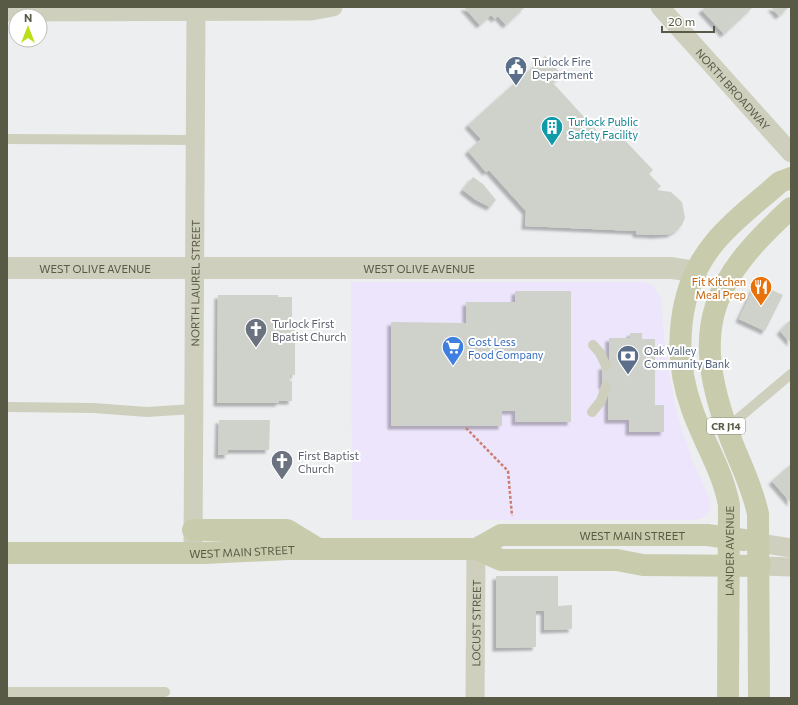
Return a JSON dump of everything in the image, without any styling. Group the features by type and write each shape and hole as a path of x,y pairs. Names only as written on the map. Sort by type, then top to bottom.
{"main road":[{"name":"CR J14","path":"696,272 710,248 724,232 780,182 791,178"},
{"name":"CR J14","path":"759,698 760,566 758,514 752,489 727,428 713,380 710,349 714,313 724,284 736,264 752,244 791,208"},
{"name":"LANDER AVENUE","path":"696,272 688,293 682,321 681,364 691,407 722,479 728,497 730,537 728,698"},
{"path":"193,530 287,530 318,549"},
{"name":"WEST MAIN STREET","path":"476,549 501,535 707,535 730,537 759,543"},
{"name":"WEST MAIN STREET","path":"7,553 193,553 318,549 476,549 501,560 617,560 643,565 760,566"}],"street":[{"path":"7,12 311,11 334,7"},
{"name":"NORTH BROADWAY","path":"660,7 791,153"},
{"name":"NORTH LAUREL STREET","path":"193,553 196,12"},
{"name":"WEST OLIVE AVENUE","path":"7,268 672,268 696,272"},
{"name":"WEST MAIN STREET","path":"759,543 791,548"},
{"name":"LOCUST STREET","path":"475,698 476,549"},
{"name":"WEST MAIN STREET","path":"760,566 791,567"}],"lane":[{"path":"7,139 195,140"},
{"path":"593,346 600,353 606,366"},
{"path":"727,428 791,374"},
{"path":"592,412 601,401 606,386"},
{"path":"7,408 94,408 147,412 193,409"},
{"path":"7,692 164,692"}],"path":[{"path":"466,428 508,470 512,518"}],"shaded area":[{"path":"351,282 643,282 652,285 661,297 665,351 677,414 693,462 710,499 711,505 709,513 703,518 695,520 352,520"}],"building":[{"path":"464,7 525,7 506,25 498,16 495,19 491,15 480,25"},
{"path":"705,7 753,7 724,34 702,10"},
{"path":"771,7 789,7 779,16"},
{"name":"Turlock Public Safety Facility","path":"545,56 562,75 553,83 607,142 617,132 653,170 649,174 661,186 657,190 671,192 682,202 685,218 682,225 677,230 670,234 655,235 636,234 636,231 525,226 526,211 489,170 486,172 468,151 481,139 468,125"},
{"path":"473,177 483,184 496,200 490,207 476,200 463,190"},
{"name":"Fit Kitchen Meal Prep","path":"756,283 783,295 765,331 739,319"},
{"name":"Cost Less Food Company","path":"515,291 571,291 571,422 515,422 515,411 502,411 502,426 391,426 391,322 466,323 466,302 515,302"},
{"name":"Turlock First Bpatist Church","path":"218,295 278,295 278,297 292,297 292,317 290,317 290,323 295,323 295,375 290,375 290,381 292,381 292,401 279,401 279,403 217,403"},
{"path":"791,319 791,343 780,331"},
{"name":"Oak Valley Community Bank","path":"630,333 642,333 642,339 655,339 655,405 664,405 664,432 629,432 629,420 608,420 608,386 602,386 602,366 609,366 609,338 630,338"},
{"path":"219,420 270,420 269,450 228,450 228,455 218,455"},
{"path":"791,464 791,503 772,481"},
{"path":"496,576 558,576 558,606 572,605 572,629 544,630 544,611 536,611 536,647 496,648"}],"place":[{"name":"Turlock Fire Department","path":"516,86"},
{"name":"Turlock Public Safety Facility","path":"552,146"},
{"name":"Fit Kitchen Meal Prep","path":"761,306"},
{"name":"Turlock First Bpatist Church","path":"256,348"},
{"name":"Cost Less Food Company","path":"453,366"},
{"name":"Oak Valley Community Bank","path":"628,376"},
{"name":"First Baptist Church","path":"282,480"}]}
